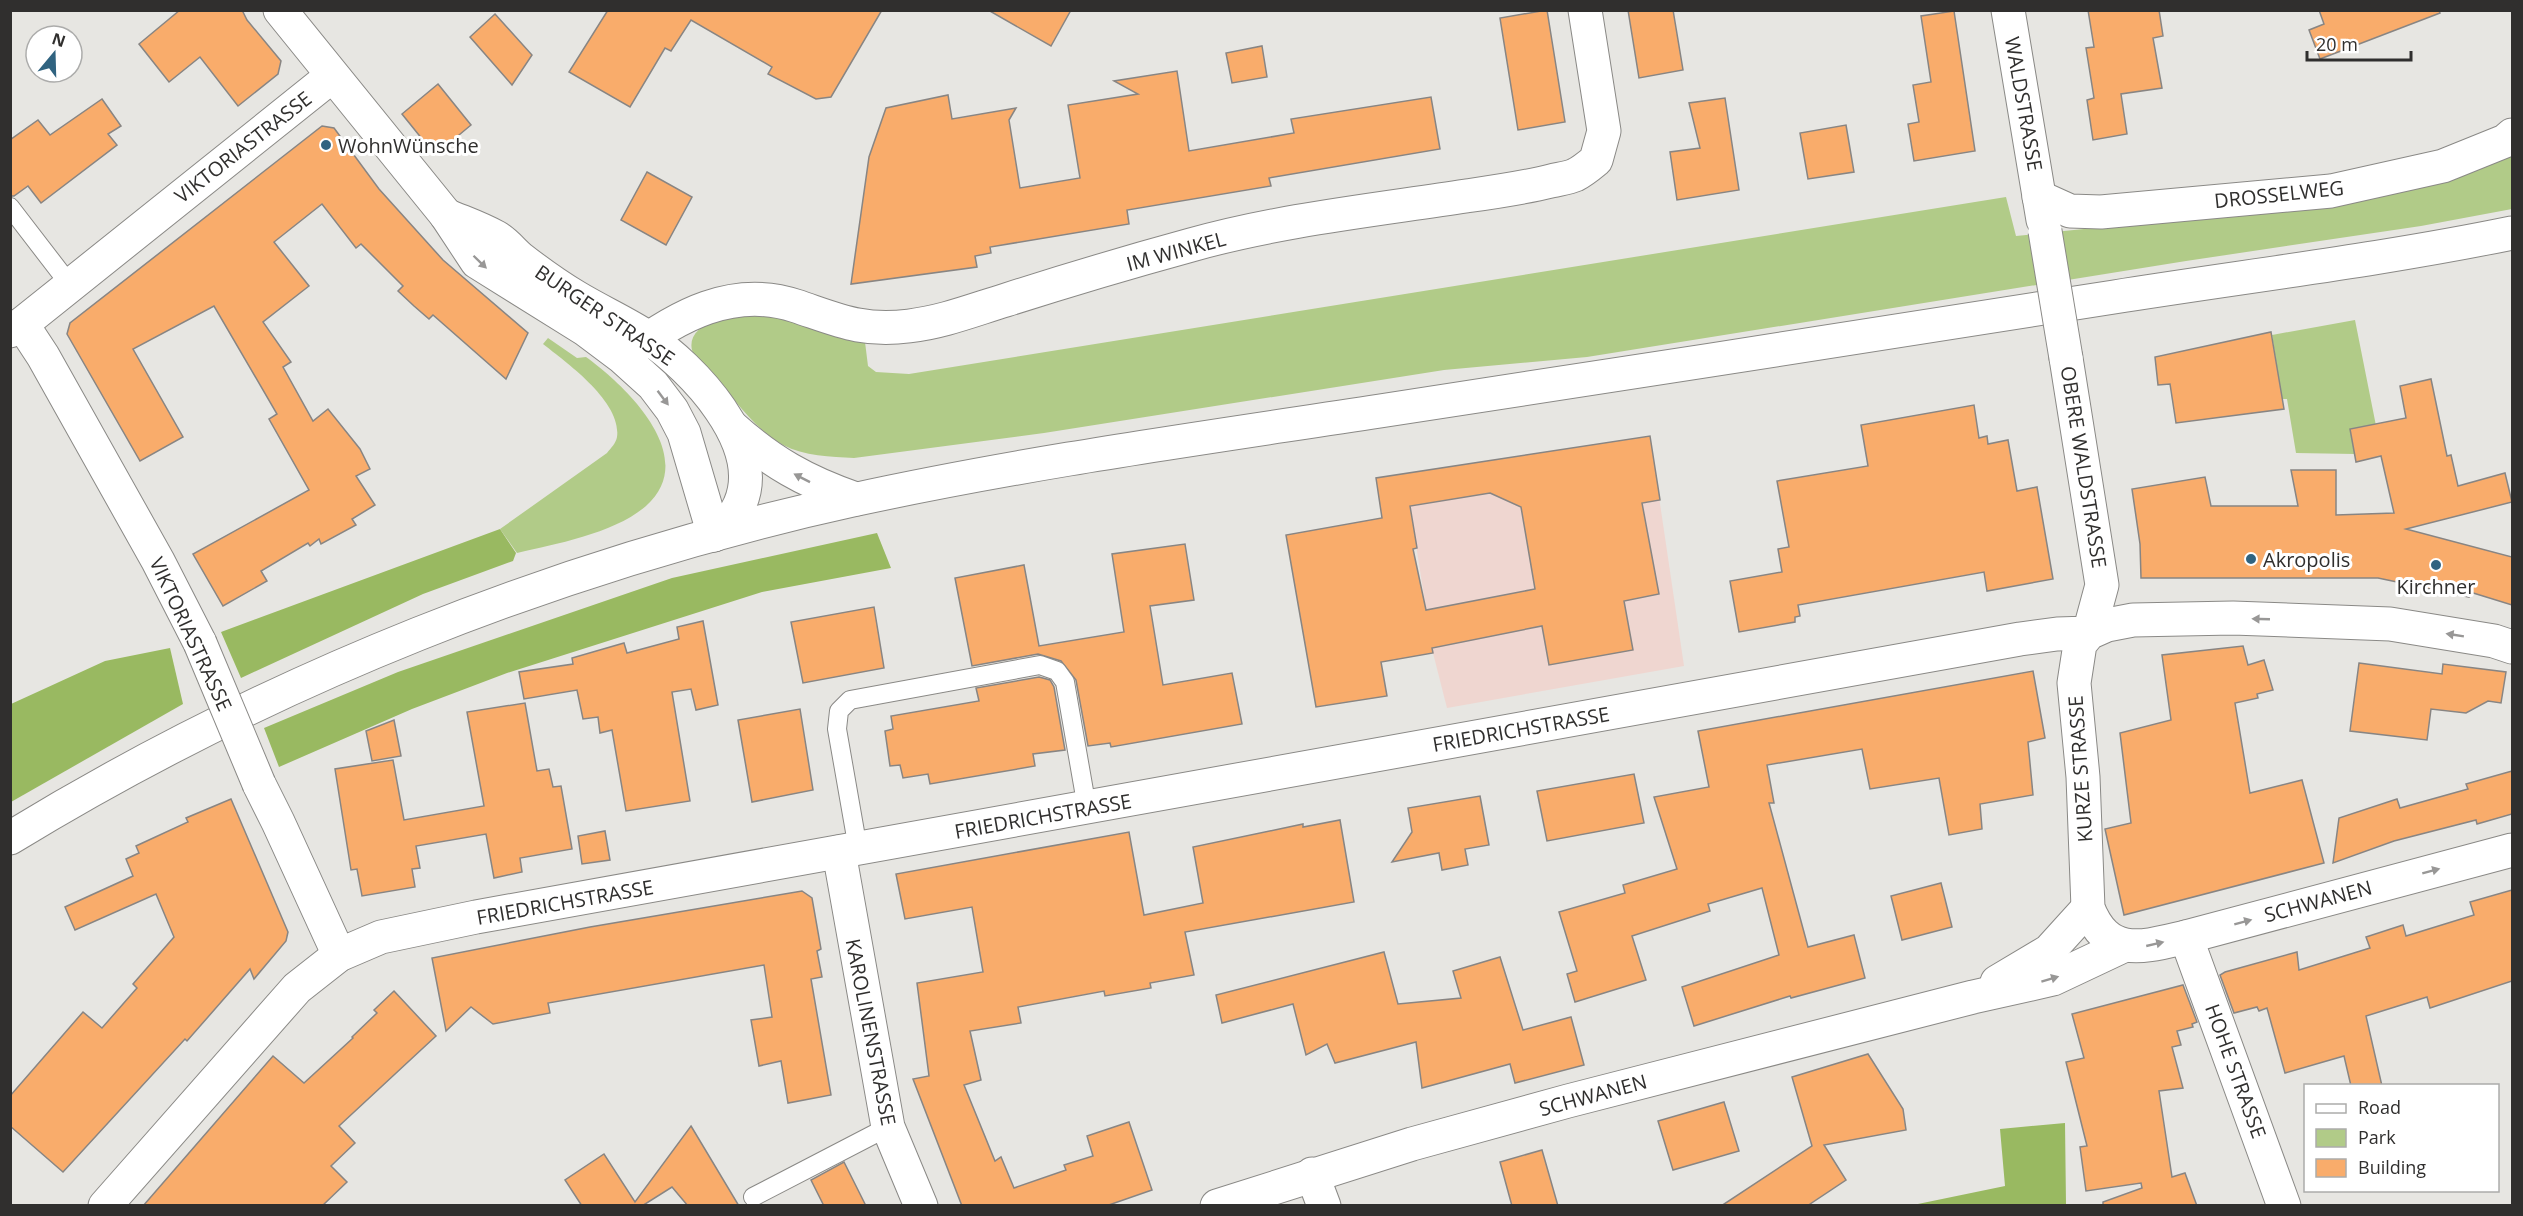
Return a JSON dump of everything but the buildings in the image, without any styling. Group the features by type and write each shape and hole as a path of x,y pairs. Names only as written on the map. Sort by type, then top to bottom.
{"street":[{"name":"BURGER STRASSE","path":"280,10 446,215 497,238 541,274 576,297 635,347 684,433 714,535 729,522 740,505 746,486 743,458 729,423 712,399 671,356 635,347"},
{"name":"IM WINKEL","path":"635,347 714,304 742,298 794,305 832,321 872,327 905,327 942,322 1005,300 1215,239 1326,217 1531,186 1575,175 1596,160 1604,131 1585,10"},
{"name":"WALDSTRASSE","path":"2008,10 2039,197"},
{"name":"VIKTORIASTRASSE","path":"332,76 16,328 40,351 152,551 200,643 258,784 278,822 339,956"},
{"name":"DROSSELWEG","path":"2039,197 2070,212 2101,212 2331,191 2443,166 2486,149 2512,135"},
{"name":"OBERE WALDSTRASSE","path":"2039,197 2102,585 2089,633"},
{"path":"10,838 139,763 261,702 348,662 597,570 714,535 856,499 1118,452 2462,243 2512,233"},
{"path":"729,423 756,449 787,470 821,487 856,499"},
{"path":"2089,633 2107,625 2133,620 2233,618 2390,624 2493,641 2512,647"},
{"name":"FRIEDRICHSTRASSE","path":"105,1206 297,988 339,956 381,937 476,917 2020,639 2056,634 2089,633"},
{"name":"KURZE STRASSE","path":"2088,908 2083,777 2074,683 2080,644 2089,633"},
{"name":"SCHWANEN","path":"1217,1206 1312,1174 1568,1101 1972,997 2053,979 2123,946 2143,947 2186,937 2512,850"},
{"name":"KAROLINENSTRASSE","path":"848,851 888,1127 921,1206"},
{"path":"2088,908 2094,925 2104,936 2123,946"},
{"name":"SCHWANEN","path":"1972,997 2049,951 2088,908"},
{"name":"HOHE STRASSE","path":"2186,937 2284,1206"},
{"path":"1312,1174 1324,1206"}],"lane":[{"path":"10,207 70,285"},
{"path":"848,851 837,729 839,711 850,700 911,687 1040,665 1057,671 1065,682 1087,808"},
{"path":"753,1197 888,1127"}],"shaded area":[{"path":"1650,436 1684,666 1447,708 1433,653 1405,475"}],"green space":[{"path":"2512,153 2512,209 2421,226 2186,261 1587,357 1444,370 1044,433 854,458 800,452 771,437 751,419 696,358 692,350 692,340 697,331 706,325 730,316 764,313 865,342 868,366 876,372 909,374 2006,197 2016,236 2350,202"},
{"path":"2355,320 2382,456 2380,457 2372,425 2350,429 2355,454 2296,453 2287,399 2282,399 2272,335"},
{"path":"548,338 577,358 586,357 637,404 652,424 662,445 665,466 661,487 646,506 633,515 584,536 517,553 500,529 607,453 617,437 616,424 611,410 602,397 591,384 543,344"},
{"path":"500,529 516,553 513,561 423,594 241,678 221,632"},
{"path":"877,533 891,568 762,592 507,673 412,709 279,767 264,728 398,672 672,578"},
{"path":"170,648 183,704 11,802 11,704 105,661"},
{"path":"2065,1123 2066,1205 1913,1205 2005,1186 2000,1129"}],"place":[{"name":"WohnWünsche","path":"326,145"},
{"name":"Akropolis","path":"2251,559"},
{"name":"Kirchner","path":"2436,565"}]}
